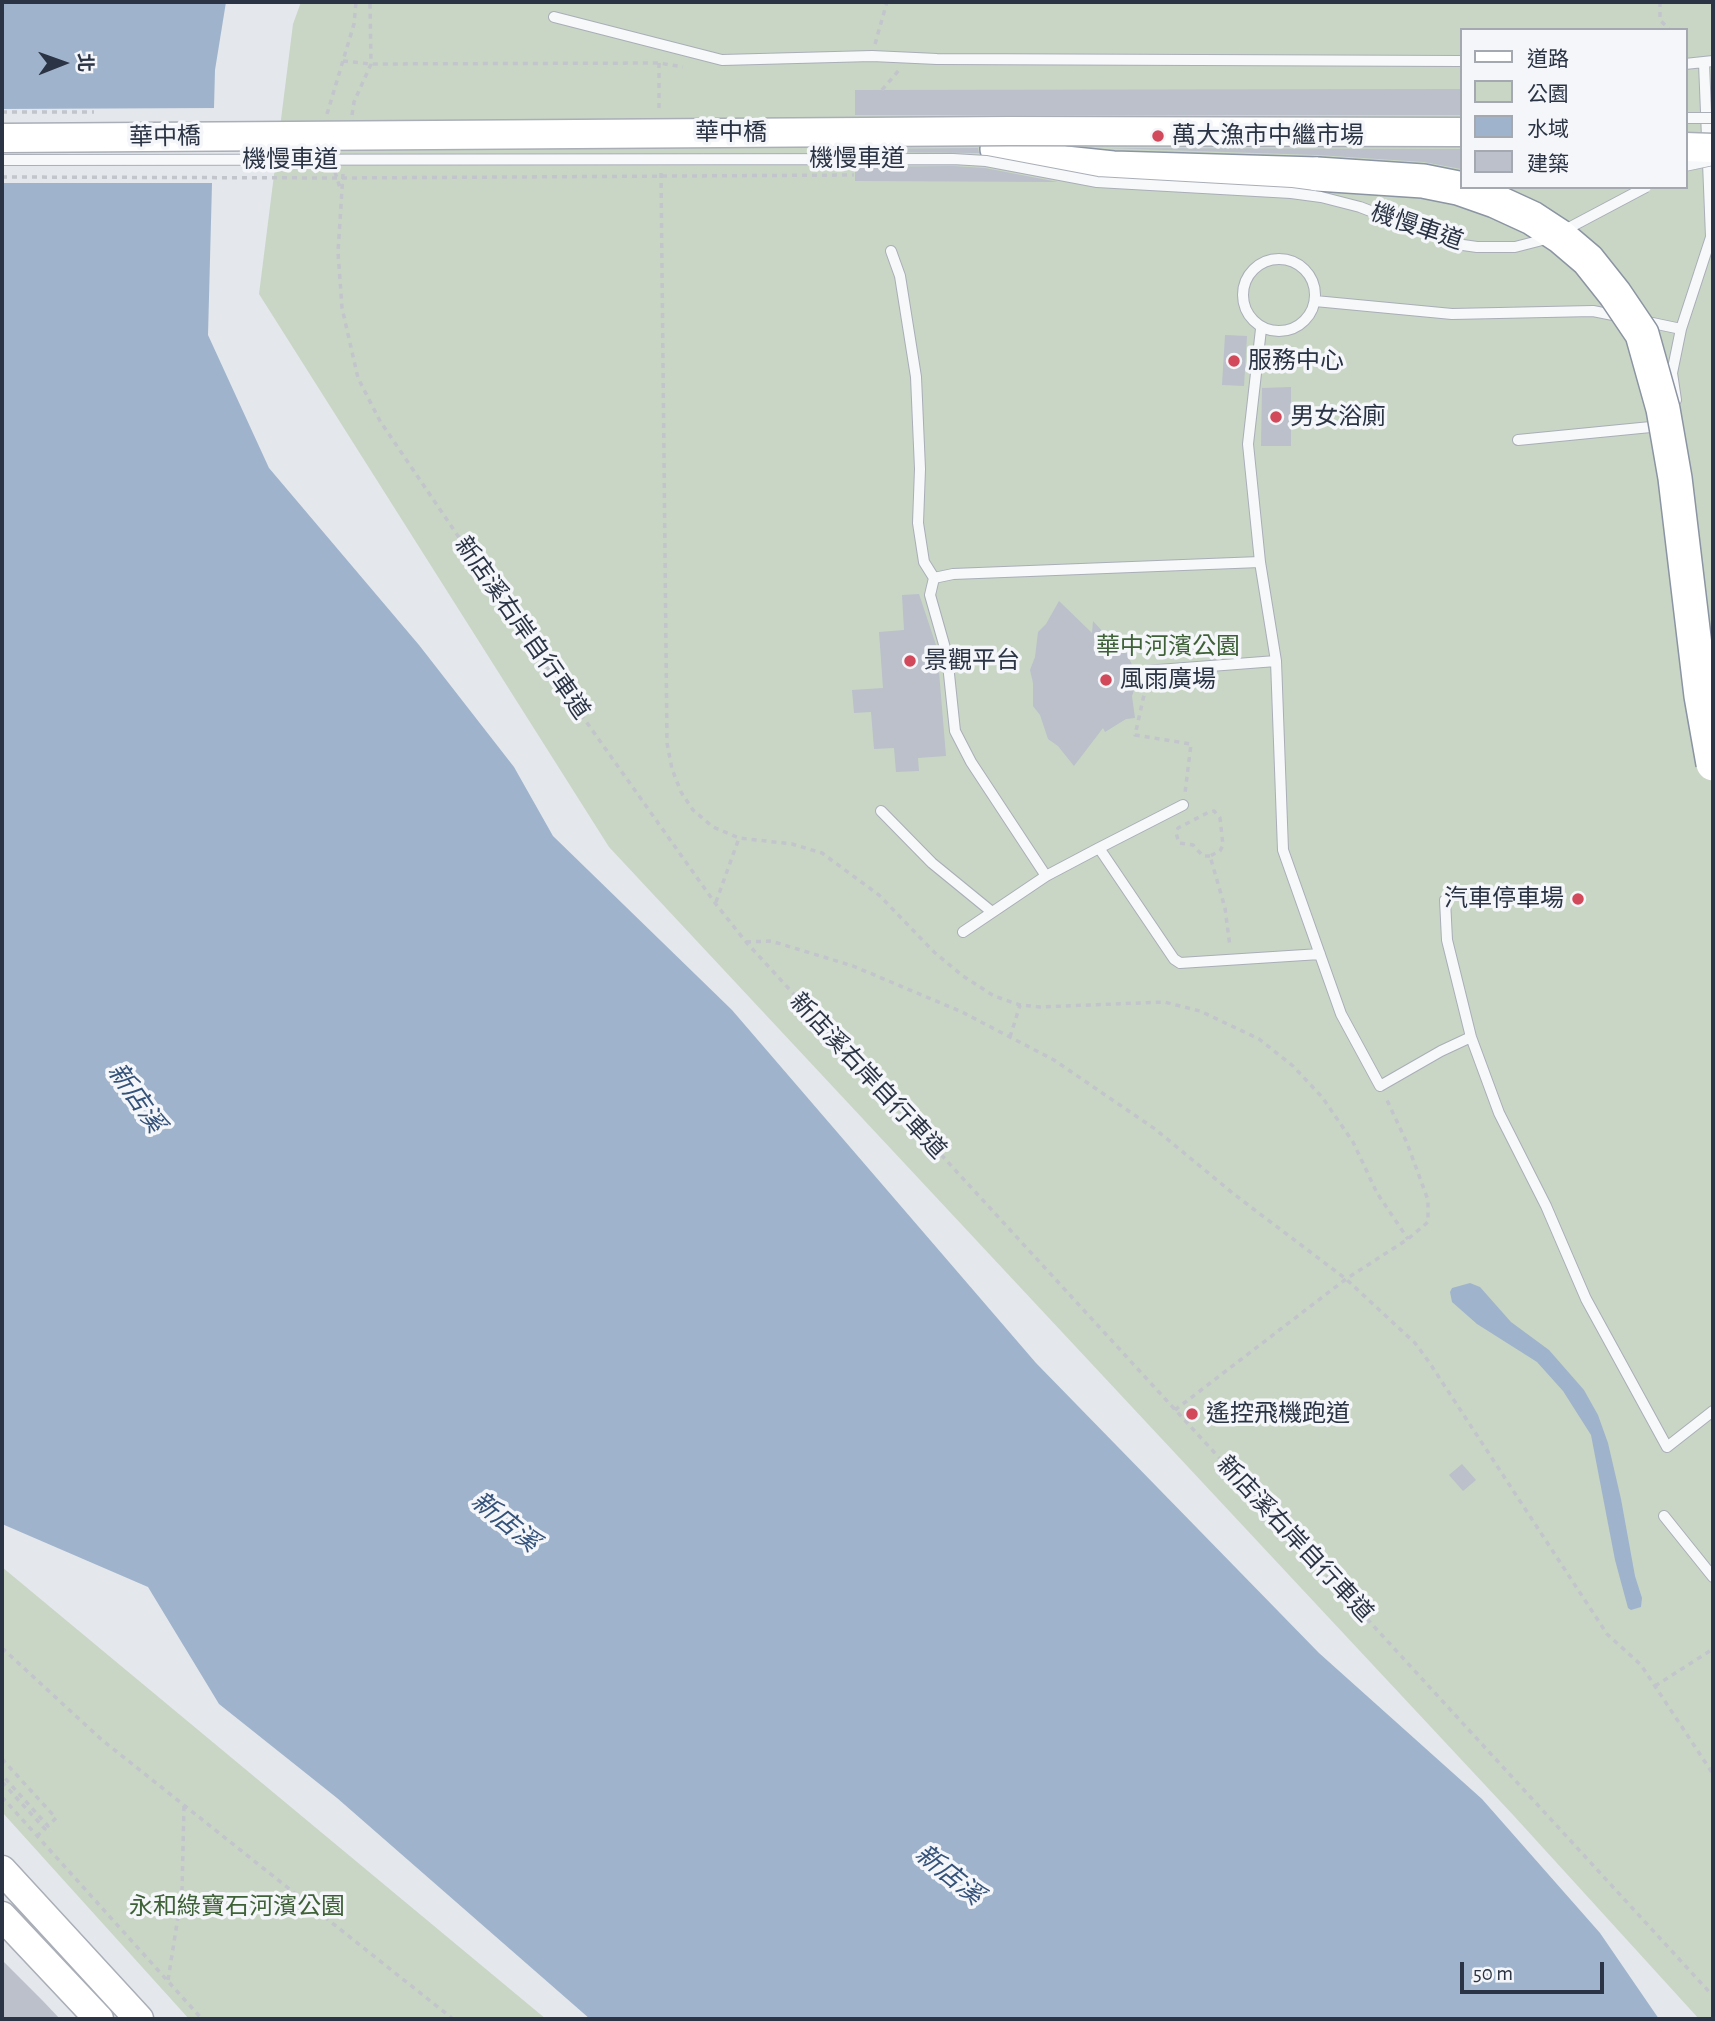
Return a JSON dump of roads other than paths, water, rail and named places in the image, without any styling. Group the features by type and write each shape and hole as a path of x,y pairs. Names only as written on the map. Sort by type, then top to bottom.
{"highway":[{"path":"997,149 1065,163 1113,168 1358,176 1423,181 1460,189"},
{"path":"1460,189 1532,218 1561,237 1588,260 1642,334 1672,400 1688,460"},
{"path":"1642,334 1663,408 1675,478 1701,696 1713,764"}],"main road":[{"name":"華中橋","path":"2,138 1009,131 1460,132"},
{"path":"1687,133 1713,133"},
{"path":"1687,147 1713,148"},
{"name":"華中橋","path":"2,152 1460,148"},
{"path":"2,1870 139,2019"},
{"path":"2,1916 99,2019"}],"lane":[{"path":"554,17 722,60 872,56 1460,61"},
{"path":"1677,412 1672,373 1681,329 1711,237 1709,62 1687,64"},
{"path":"1687,118 1713,118"},
{"name":"機慢車道","path":"2,128 1240,120"},
{"name":"機慢車道","path":"2,160 964,159 1097,182 1291,192 1321,197 1360,208 1456,244 1497,248 1545,241 1642,189"},
{"path":"1687,166 1713,160"},
{"path":"891,251 900,276 916,377 920,469 918,523 923,562 934,578 930,595 947,655 955,731 971,762 1046,876"},
{"path":"1281,258 1303,268 1311,278 1315,301 1311,312 1304,322 1295,328 1283,332 1261,329 1245,310 1242,299 1248,275 1268,260 1281,258"},
{"path":"1315,301 1452,314 1593,311 1681,329"},
{"path":"1261,329 1248,443 1260,562 1276,662 1283,850 1340,1014 1381,1086 1471,1037"},
{"path":"1518,440 1679,424"},
{"path":"1688,460 1713,721"},
{"path":"934,578 967,573 1260,562"},
{"path":"1144,671 1276,662"},
{"path":"963,932 1046,876 1183,805"},
{"path":"881,811 932,863 992,912"},
{"path":"1099,848 1174,959 1180,963 1320,954"},
{"path":"1445,900 1447,940 1471,1037 1499,1113 1546,1206 1586,1298 1667,1447 1713,1411"},
{"path":"1664,1516 1713,1577"}],"water":[{"name":"新店溪","path":"2,2 226,2 215,70 208,335 269,468 419,645 514,767 553,836 732,1010 1036,1363 1319,1653 1482,1799 1600,1933 1659,2019 590,2019 337,1798 219,1704 148,1587 2,1524"},
{"path":"1470,1283 1480,1287 1511,1322 1549,1350 1584,1390 1598,1415 1608,1443 1621,1499 1635,1576 1642,1598 1641,1607 1631,1610 1628,1608 1615,1560 1591,1435 1563,1391 1537,1362 1477,1324 1452,1302 1452,1288"}],"place":[{"name":"萬大漁市中繼市場","path":"1158,136"},
{"name":"服務中心","path":"1234,361"},
{"name":"男女浴廁","path":"1276,417"},
{"name":"景觀平台","path":"910,661"},
{"name":"風雨廣場","path":"1106,680"},
{"name":"汽車停車場","path":"1578,899"},
{"name":"遙控飛機跑道","path":"1192,1414"}],"park label":[{"name":"華中河濱公園","path":"1168,647"},
{"name":"永和綠寶石河濱公園","path":"237,1907"}]}
